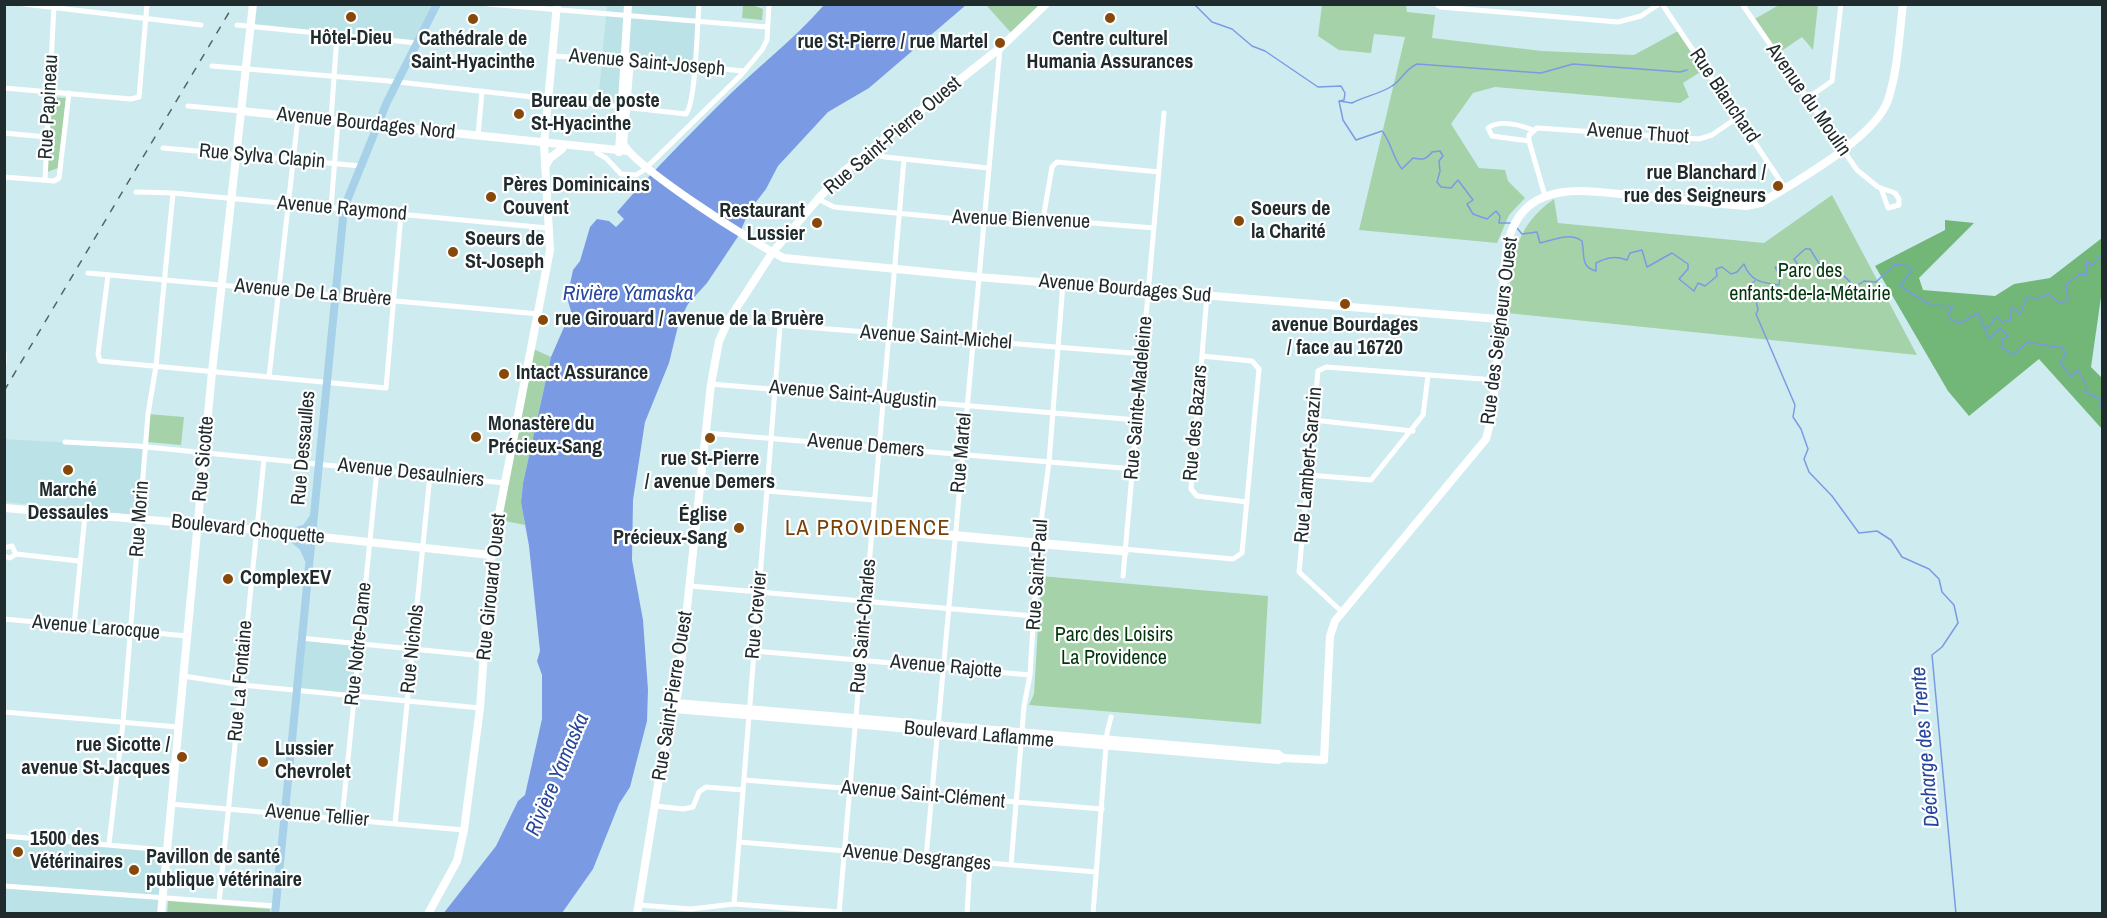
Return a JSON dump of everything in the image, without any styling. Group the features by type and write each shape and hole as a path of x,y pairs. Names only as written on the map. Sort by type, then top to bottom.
{"main road":[{"name":"Rue Dessaulles","path":"275,910 344,208 376,125 437,4"},
{"path":"287,534 306,528 314,514"},
{"path":"287,534 303,547 309,560"}],"street":[{"path":"24,4 201,25"},
{"path":"4,88 131,99 139,97 147,4"},
{"name":"Rue Sicotte","path":"161,914 165,850 212,372 253,4"},
{"path":"488,4 767,27"},
{"path":"626,152 623,108 628,4"},
{"path":"212,66 397,82 686,114 689,109 699,4"},
{"path":"597,153 606,158 616,171 636,175 712,104 762,50 767,40 769,4"},
{"name":"Rue Saint-Pierre Ouest","path":"638,909 657,806 662,760 675,706 711,384 719,340 728,321 772,253 818,199 867,153 1000,48 1046,4"},
{"path":"1436,5 1489,8 1618,22 1641,16 1661,4"},
{"name":"Rue Blanchard","path":"1661,4 1785,188"},
{"name":"Avenue du Moulin","path":"1742,4 1808,98 1841,150 1857,170 1881,188"},
{"path":"1808,98 1832,81 1841,4"},
{"path":"1533,130 1529,141 1530,153 1545,196 1582,191 1746,206 1761,203 1865,132 1887,102 1896,68 1903,4"},
{"name":"Rue Papineau","path":"54,6 45,180 54,181 59,178 69,93"},
{"name":"Rue Girouard Ouest","path":"428,914 457,861 464,830 480,708 491,555 550,250 544,144 556,8"},
{"path":"237,25 419,43"},
{"path":"332,207 335,164 334,76 337,35"},
{"name":"Rue Martel","path":"926,858 1000,48"},
{"name":"Avenue Saint-Joseph","path":"552,56 627,60 743,71"},
{"path":"623,108 629,72 627,60"},
{"path":"478,136 482,91"},
{"name":"Avenue Bourdages Nord","path":"188,106 626,152"},
{"name":"Rue Sainte-Madeleine","path":"1123,576 1164,112"},
{"path":"269,377 298,117"},
{"name":"Avenue Thuot","path":"1529,141 1492,136 1488,128 1494,123 1521,125 1533,130 1544,127 1699,139 1712,135 1738,117"},
{"path":"4,133 47,137"},
{"name":"Avenue Bourdages Nord","path":"544,144 562,149 597,153 626,152"},
{"name":"Rue Sylva Clapin","path":"163,148 362,166"},
{"path":"545,167 550,158 562,149"},
{"name":"Avenue Bourdages Sud","path":"626,152 756,243 784,258 978,277 1499,319"},
{"path":"867,153 871,156 988,168"},
{"name":"Rue Saint-Charles","path":"839,913 904,159"},
{"path":"1043,219 1052,167 1058,162 1159,172"},
{"path":"4,177 45,180"},
{"name":"Avenue Raymond","path":"136,192 231,198 548,228"},
{"name":"Rue Morin","path":"109,844 123,723 141,520 145,447 156,366 173,193"},
{"name":"Rue des Seigneurs Ouest","path":"1324,760 1330,636 1341,611 1486,439 1492,416 1506,251 1518,217 1545,196"},
{"name":"Avenue Bienvenue","path":"818,199 834,207 983,222 1010,224 1043,219 1154,228"},
{"path":"108,275 98,354 100,361 386,388 401,214"},
{"name":"Avenue De La Bruère","path":"88,273 539,314"},
{"name":"Rue Saint-Paul","path":"1011,865 1030,675 1038,543 1049,462 1063,284"},
{"name":"Rue des Bazars","path":"1207,295 1192,494 1247,502"},
{"name":"Avenue Saint-Michel","path":"728,321 890,336 1144,354"},
{"name":"Rue Crevier","path":"734,903 780,326"},
{"path":"4,352 4,362"},
{"path":"872,529 1233,559 1242,553 1259,369 1252,361 1202,356"},
{"name":"Rue Lambert-Sarazin","path":"1341,611 1299,572 1317,374 1323,367 1495,380"},
{"path":"1308,475 1368,481 1413,431 1423,416 1428,376"},
{"name":"Avenue Saint-Augustin","path":"711,384 1137,420"},
{"path":"1313,420 1413,431"},
{"name":"Avenue Demers","path":"706,433 1133,469"},
{"name":"Avenue Desaulniers","path":"65,442 145,447 505,483"},
{"name":"Rue La Fontaine","path":"219,902 264,459"},
{"name":"Rue Notre-Dame","path":"342,819 376,470"},
{"name":"Rue Nichols","path":"395,824 430,475"},
{"path":"767,491 874,500"},
{"name":"Boulevard Choquette","path":"4,508 198,524 491,555"},
{"path":"74,626 85,515"},
{"path":"4,548 12,546 16,554"},
{"path":"4,556 10,558 16,554 79,561"},
{"path":"690,586 1034,616"},
{"name":"Avenue Larocque","path":"4,619 187,636"},
{"path":"300,638 484,656"},
{"name":"Avenue Rajotte","path":"754,651 1030,675"},
{"path":"183,676 242,685 480,708"},
{"name":"Boulevard Laflamme","path":"675,706 1023,736 1278,754 1283,758 1324,760"},
{"path":"4,712 178,727"},
{"path":"1093,914 1106,742 1111,717"},
{"name":"Avenue Saint-Clément","path":"744,780 1102,810"},
{"path":"657,806 683,809 693,807 699,792 706,787 743,790"},
{"name":"Avenue Tellier","path":"171,804 464,830"},
{"path":"4,836 165,850"},
{"name":"Avenue Desgranges","path":"739,842 1095,872"},
{"path":"967,914 970,862"},
{"path":"4,886 219,902 275,910"},
{"path":"638,909 691,909 734,903 839,913"}],"shaded area":[{"path":"253,5 437,5 419,43 249,26"},
{"path":"607,5 699,5 694,66 630,60 626,109 598,103"},
{"path":"4,439 145,447 141,516 5,502"},
{"path":"300,638 360,644 355,695 296,689"},
{"path":"4,836 165,850 161,913 5,913"}],"green space":[{"path":"752,5 763,9 762,20 742,18 743,6"},
{"path":"986,5 1045,5 1014,36"},
{"path":"1322,5 1406,5 1407,12 1435,15 1432,38 1542,51 1634,55 1680,30 1705,69 1683,83 1689,97 1680,103 1495,87 1473,93 1451,124 1479,168 1505,170 1508,181 1525,198 1509,215 1497,243 1359,230 1405,37 1374,34 1371,53 1339,50 1318,36"},
{"path":"1779,5 1818,5 1813,50 1802,37 1777,54 1753,20"},
{"path":"51,97 66,98 58,168 47,172"},
{"name":"Parc des enfants-de-la-Métairie","path":"1832,195 1917,355 1507,313 1513,264 1521,236 1529,223 1554,199 1558,223 1764,243"},
{"path":"1945,220 1974,223 1919,278 1923,290 1995,296 2014,284 2050,278 2102,238 2102,290 2091,367 2102,378 2102,429 2039,359 1969,416 1948,391 1875,266 1945,230"},
{"path":"529,347 551,357 523,483 521,502 525,525 495,519"},
{"path":"148,414 184,417 181,445 146,442"},
{"name":"Parc des Loisirs La Providence","path":"1041,576 1268,596 1261,724 1029,705 1034,694"},
{"path":"168,901 270,909 270,914 167,914"}],"water":[{"name":"Rivière Yamaska","path":"824,5 966,5 869,88 828,112 778,166 766,189 749,211 739,235 707,283 688,304 679,322 669,363 645,422 633,500 632,560 643,620 648,690 647,721 630,787 619,804 593,869 562,913 443,914 496,846 518,801 525,795 542,719 542,675 537,661 540,651 529,546 521,502 523,483 551,357 571,311 567,298 573,270 580,261 590,227 597,219 609,221 616,227 624,219 617,212 654,171 731,93"}],"waterway":[{"path":"1194,4 1212,22 1232,29 1252,46 1265,51 1318,87 1341,86 1345,93 1344,100 1339,101 1343,120 1356,140 1382,131 1402,169 1413,158 1424,159 1432,152 1440,151 1443,156 1439,161 1440,171 1437,182 1441,187 1451,188 1458,180 1473,200 1467,204 1473,214 1487,219 1496,211 1500,216 1499,223 1511,223"},
{"path":"1339,101 1352,103 1383,91 1395,84 1417,64 1541,73 1573,64 1680,72 1687,70"},
{"path":"1517,228 1522,234 1537,232 1540,243 1567,237 1577,238 1582,241 1587,267 1596,271 1596,263 1608,258 1627,260 1630,253 1642,250 1647,267 1672,253 1688,264 1688,269 1679,279 1694,291 1698,283 1705,286 1717,276 1716,269 1722,267 1731,274 1737,272 1744,264 1753,278 1762,282 1779,285 1780,277 1775,267 1784,269 1790,265 1799,278 1804,273 1794,259 1805,249 1810,249 1823,270 1844,276 1855,287 1864,281 1876,282 1895,264 1908,266 1912,270 1900,286 1931,305 1953,306 1948,314 1951,320 1960,323 1978,313 1989,339 2000,328 2008,336 2003,339 2001,348 2005,348 2012,355 2027,343 2061,347 2066,354 2060,362 2071,377 2078,370 2086,385 2085,392 2102,400 2100,407 2102,409"},
{"path":"1985,328 1991,325 1996,316 2002,322 2010,320 2012,307 2020,314 2027,297 2039,298 2049,294 2060,303 2068,299 2066,285 2079,274 2086,275 2087,261 2091,266 2102,255"},
{"name":"Décharge des Trente","path":"1755,281 1752,283 1758,310 1756,314 1795,405 1793,417 1801,429 1808,449 1804,459 1809,472 1832,496 1859,533 1877,531 1891,540 1902,557 1929,569 1939,579 1942,592 1954,605 1958,623 1942,647 1932,655 1956,914"}],"railway":[{"path":"4,391 234,4"}],"place":[{"name":"Hôtel-Dieu","path":"351,17"},
{"name":"Centre culturel Humania Assurances","path":"1110,18"},
{"name":"Cathédrale de Saint-Hyacinthe","path":"473,19"},
{"name":"rue St-Pierre / rue Martel","path":"1000,43"},
{"name":"Bureau de poste St-Hyacinthe","path":"519,114"},
{"name":"rue Blanchard / rue des Seigneurs","path":"1778,186"},
{"name":"Pères Dominicains Couvent","path":"491,197"},
{"name":"Soeurs de la Charité","path":"1239,221"},
{"name":"Restaurant Lussier","path":"817,223"},
{"name":"Soeurs de St-Joseph","path":"453,252"},
{"name":"avenue Bourdages / face au 16720","path":"1345,304"},
{"name":"rue Girouard / avenue de la Bruère","path":"543,320"},
{"name":"Intact Assurance","path":"504,374"},
{"name":"Monastère du Précieux-Sang","path":"476,437"},
{"name":"rue St-Pierre / avenue Demers","path":"710,438"},
{"name":"Marché Dessaules","path":"68,470"},
{"name":"Église Précieux-Sang","path":"739,528"},
{"name":"ComplexEV","path":"228,579"},
{"name":"rue Sicotte / avenue St-Jacques","path":"182,757"},
{"name":"Lussier Chevrolet","path":"263,762"},
{"name":"1500 des Vétérinaires","path":"18,852"},
{"name":"Pavillon de santé publique vétérinaire","path":"134,870"}],"district":[{"name":"LA PROVIDENCE","path":"868,529"}]}
